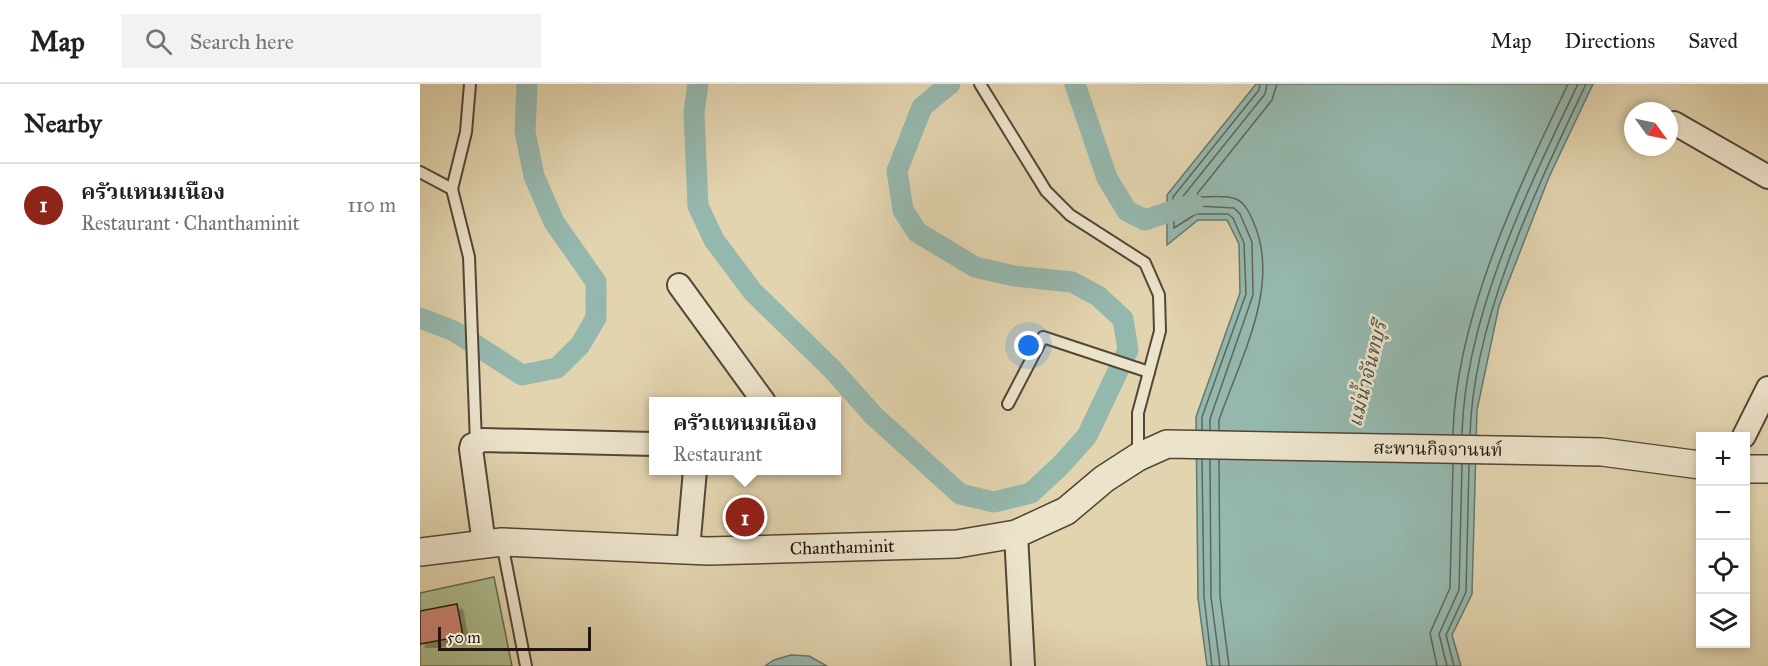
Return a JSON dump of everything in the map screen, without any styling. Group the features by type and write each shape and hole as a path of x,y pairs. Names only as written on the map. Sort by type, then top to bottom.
{"street":[{"path":"1678,125 1768,177"},
{"path":"679,285 760,397"},
{"path":"1746,432 1768,388"},
{"path":"493,543 471,449 476,442 483,440 649,444"},
{"name":"Chanthaminit","path":"420,552 493,543 688,550 957,544 1016,534 1066,511 1104,479 1138,458 1167,444"},
{"name":"สะพานกิจจานนท์","path":"1167,444 1602,452 1696,464"},
{"path":"1750,469 1768,469"},
{"path":"688,550 695,475"},
{"path":"1016,534 1023,666"}],"lane":[{"path":"470,84 466,132 452,189 469,257 476,442"},
{"path":"980,84 1046,191 1070,215 1145,263 1159,295 1160,331 1138,413 1138,458"},
{"path":"420,172 452,189"},
{"path":"1008,404 1042,337 1149,372"},
{"path":"493,543 526,666"}],"green space":[{"path":"494,577 512,666 420,666 420,593"}],"water":[{"name":"แม่น้ำจันทบุรี","path":"1256,84 1593,84 1549,177 1499,306 1477,410 1472,594 1452,635 1461,666 1207,666 1198,598 1196,417 1240,293 1239,244 1227,220 1198,220 1167,245 1167,195"},
{"path":"791,655 809,656 827,666 765,666 774,660"}],"building":[{"path":"457,604 463,636 420,644 420,611"}],"waterway":[{"path":"420,318 454,331 522,375 557,368 580,345 596,318 596,282 554,222 534,176 525,132 527,84"},
{"path":"698,84 694,112 698,206 714,240 753,292 833,370 873,415 960,494 994,502 1031,493 1087,436 1128,350 1123,319 1098,296 1072,282 1014,276 975,267 917,232 903,210 897,171 922,107 950,84"},
{"path":"1075,84 1107,178 1127,211 1145,220 1193,204"}],"place":[{"name":"ครัวแหนมเนือง","path":"745,517"}]}
